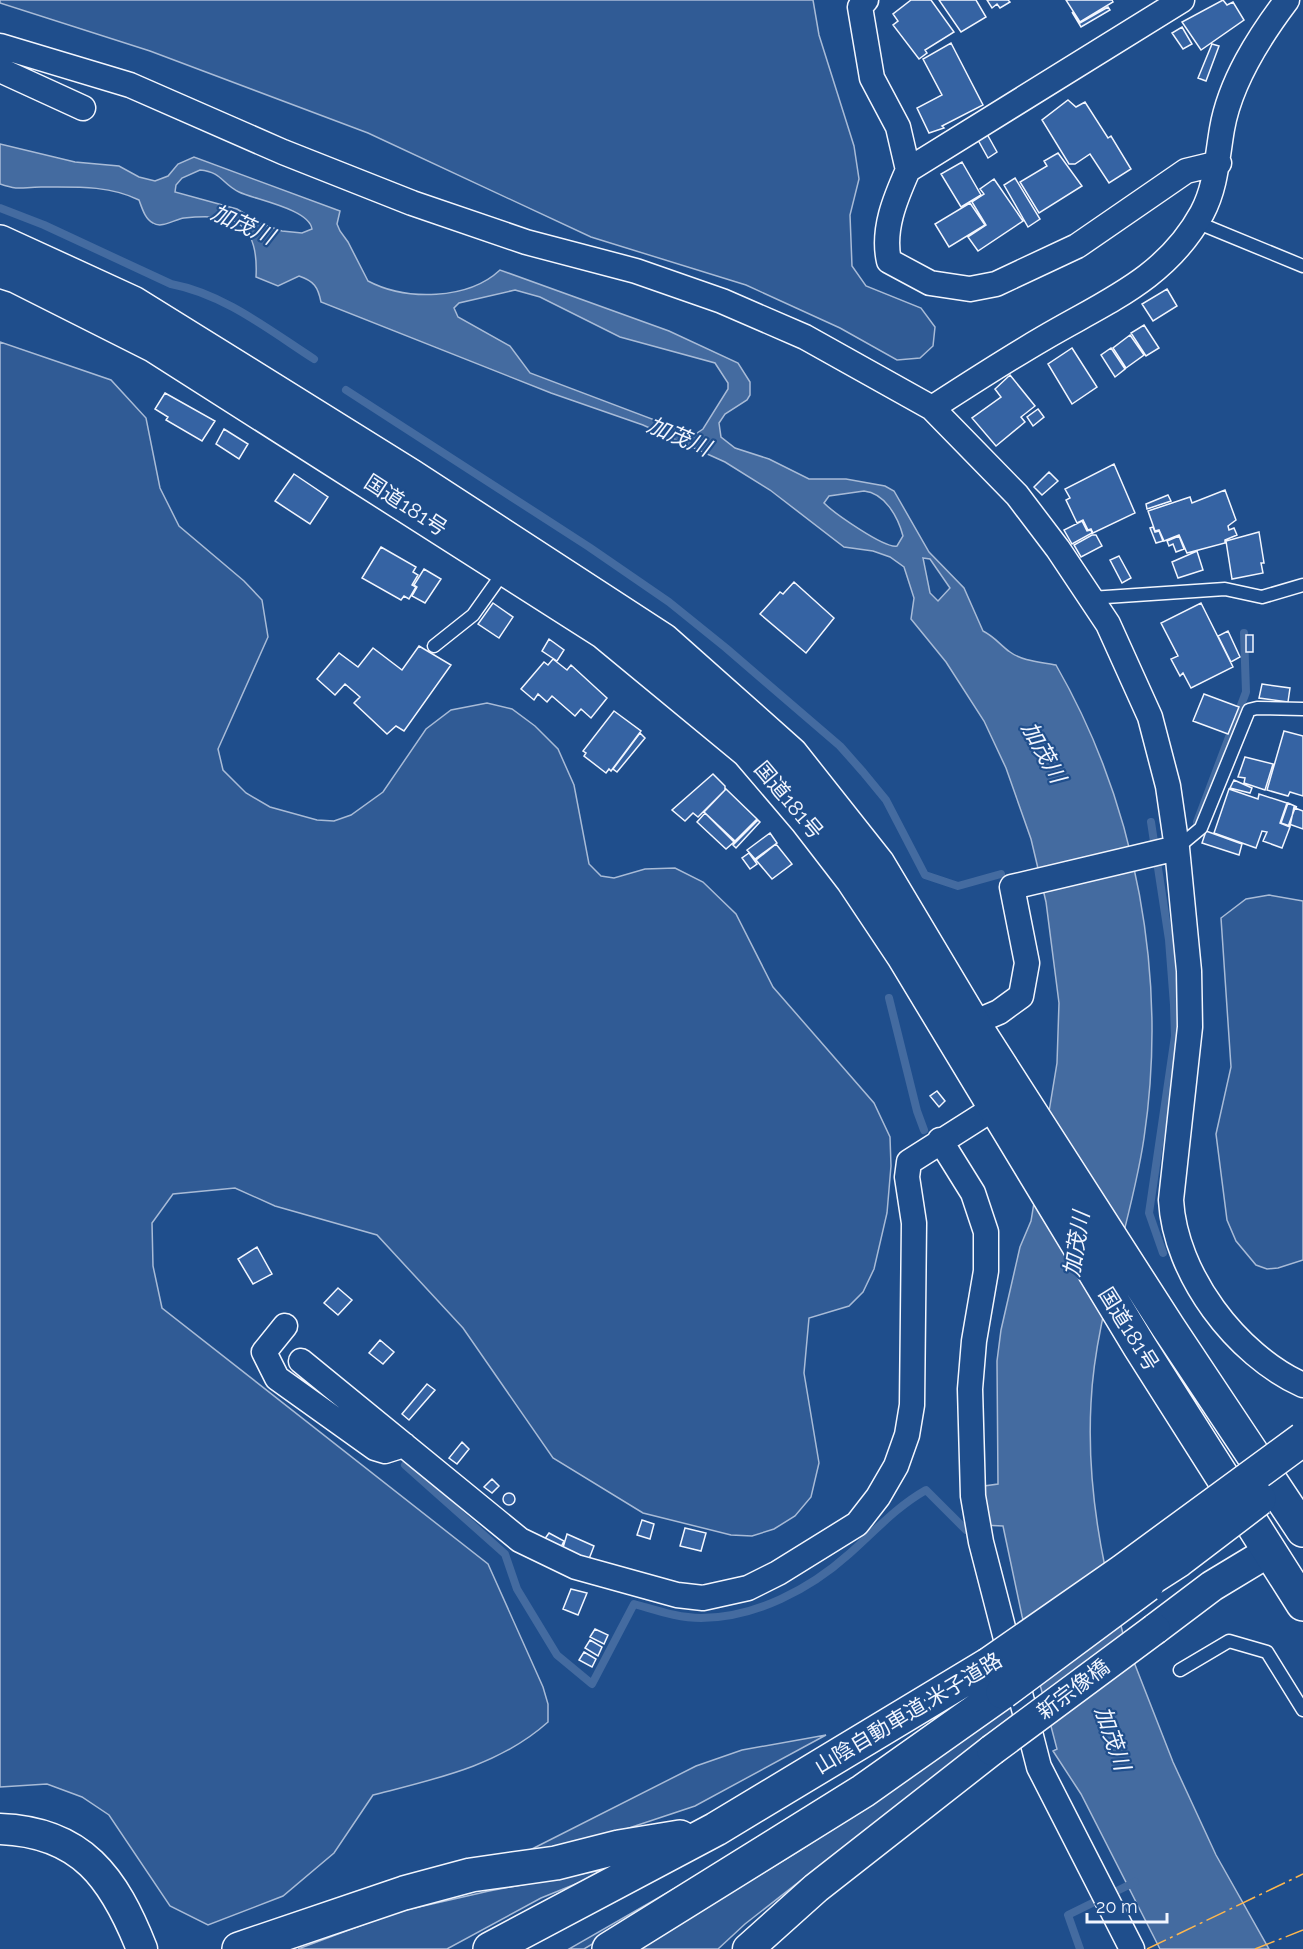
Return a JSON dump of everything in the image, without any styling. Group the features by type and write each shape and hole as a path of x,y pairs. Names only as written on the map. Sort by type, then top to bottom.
{"highway":[{"name":"国道181号","path":"0,242 133,303 411,476 663,640 791,754 878,864 961,1028 1140,1347 1303,1604"},
{"name":"国道181号","path":"0,271 16,276 155,346 604,632 748,751 806,819 853,880 903,955 961,1028"},
{"name":"国道181号","path":"1005,1109 1168,1327 1302,1527"},
{"name":"山陰自動車道;米子道路","path":"490,1949 996,1678 1124,1571 1303,1439"},
{"name":"山陰自動車道;米子道路","path":"520,1949 723,1842 996,1678 1179,1560 1303,1464"},
{"path":"609,1949 863,1791 996,1678"},
{"path":"239,1949 404,1893 471,1875 556,1863 619,1847 654,1843 716,1829"}],"street":[{"path":"866,0 860,7 872,78 898,128 908,170"},
{"path":"1182,0 908,170 893,204 886,248 889,261 930,283 970,289 996,284 1077,246 1186,171 1219,163"},
{"path":"932,408 1045,337 1131,289 1173,256 1202,212 1219,163 1222,128 1232,95 1261,35 1287,0"},
{"path":"0,46 130,85 283,152 422,206 526,242 636,271 722,301 805,338 932,408 1017,495 1091,598 1125,656 1150,717 1168,786 1169,850 1189,971 1190,1027 1171,1200 1172,1225 1191,1278 1232,1332 1281,1375 1303,1385"},
{"path":"0,70 83,108"},
{"path":"961,1028 999,1012 1021,996 1027,963 1012,887 1169,850"},
{"path":"301,1361 520,1540 576,1568 677,1595 703,1598 748,1588 778,1573 857,1524 878,1497 896,1466 907,1435 912,1405 914,1223 907,1176 909,1162 940,1140 1005,1109"},
{"path":"940,1140 973,1193 986,1233 986,1271 974,1341 970,1389 973,1496 981,1542 1039,1767 1132,1949"},
{"path":"285,1326 264,1352 277,1378 375,1448 385,1451 404,1445"},
{"path":"1270,1551 1302,1527"},
{"name":"新宗像橋","path":"748,1949 816,1888 992,1750 1212,1586 1270,1551"},
{"path":"0,1829 27,1830 58,1840 88,1858 111,1886 134,1927 142,1949"}],"lane":[{"path":"1196,222 1303,266"},
{"path":"434,646 473,615 505,569"},
{"path":"1091,598 1225,589 1262,597 1303,585"},
{"path":"1169,850 1201,828 1249,710 1257,708 1303,709"},
{"path":"1180,1670 1229,1641 1267,1652 1303,1710"}],"shaded area":[{"path":"0,0 813,0 819,35 854,146 859,179 850,215 852,266 866,286 921,308 935,327 933,346 920,358 897,360 840,328 746,285 591,237 368,133 150,51 0,3"},
{"path":"0,342 111,380 146,418 160,488 179,526 244,581 262,600 268,637 218,749 223,770 246,793 270,807 317,820 334,821 351,815 383,792 426,729 451,710 487,703 512,709 535,726 558,749 574,785 589,864 601,876 614,878 645,869 675,868 703,882 736,914 773,987 874,1103 890,1137 891,1166 887,1213 874,1269 863,1292 849,1306 809,1318 804,1373 819,1463 811,1497 795,1516 774,1529 752,1536 731,1535 643,1513 553,1458 463,1328 377,1235 275,1206 235,1188 173,1194 152,1223 153,1266 162,1308 488,1564 543,1687 548,1704 548,1722 509,1750 465,1769 373,1795 334,1853 283,1896 208,1925 170,1906 109,1815 82,1797 47,1784 0,1787"},
{"path":"1269,895 1303,901 1303,1260 1267,1269 1256,1265 1236,1241 1227,1220 1216,1134 1231,1067 1221,918 1246,899"},
{"path":"1016,1698 1019,1710 745,1924 718,1949 638,1949 799,1851 893,1790"},
{"path":"826,1735 695,1806 593,1840 526,1852 696,1766 742,1750"},
{"path":"752,1844 748,1851 584,1949 569,1949"},
{"path":"597,1871 598,1875 541,1898 447,1949 298,1949 397,1912 489,1891"}],"water":[{"name":"加茂川","path":"0,144 75,162 119,166 139,177 155,181 168,176 178,164 194,157 340,211 337,224 340,231 368,281 383,288 418,294 454,292 487,280 500,270 669,331 738,363 750,382 750,395 747,400 725,414 719,423 721,437 735,448 769,459 809,479 846,479 885,486 894,491 929,552 964,588 983,631 1015,655 1032,661 1056,665 1084,719 1107,776 1126,834 1139,894 1148,955 1152,1016 1150,1078 1144,1138 1131,1204 1106,1303 1094,1369 1090,1423 1091,1465 1101,1547 1123,1634 1173,1762 1216,1855 1269,1949 1160,1949 1081,1794 1053,1751 1057,1749 1022,1616 1003,1526 981,1525 977,1487 998,1484 997,1361 1001,1330 1020,1247 1031,1221 1057,1063 1059,1003 1046,902 1031,839 1006,768 984,721 946,662 911,619 914,598 904,567 890,557 873,551 844,547 770,490 725,462 643,425 551,393 321,302 312,282 299,276 278,286 256,277 256,259 248,233 240,225 230,220 217,217 184,218 157,225 146,216 139,200 128,195 104,189 17,188 0,184","holes":["200,170 213,173 239,192 281,206 302,216 309,222 312,229 302,233 282,231 262,224 237,209 175,192 176,185 182,178","515,290 540,297 620,337 715,363 728,383 728,389 703,429 694,435 530,373 510,346 458,317 454,308 459,303","864,491 878,496 890,507 901,529 903,536 897,546 882,542 838,514 824,503 829,496","923,558 930,559 950,588 938,601 930,593"]}],"building":[{"path":"911,0 931,0 954,32 925,50 927,53 919,59 893,25 898,21 893,14"},
{"path":"939,0 976,0 986,17 961,32"},
{"path":"987,0 1008,0 1010,2 1000,8 997,4 992,8"},
{"path":"1066,0 1112,0 1113,2 1080,22"},
{"path":"1223,0 1227,5 1233,2 1244,20 1201,50 1182,22"},
{"path":"1108,7 1110,10 1081,27 1072,12 1080,23"},
{"path":"1182,27 1192,44 1183,49 1172,33"},
{"path":"951,43 983,105 942,126 944,128 929,133 917,108 942,95 923,59"},
{"path":"1212,44 1219,46 1206,81 1198,78"},
{"path":"1068,100 1076,107 1085,102 1108,138 1111,136 1131,169 1109,183 1090,154 1075,164 1069,164 1042,120"},
{"path":"987,134 997,152 988,158 978,140"},
{"path":"1058,153 1082,186 1039,213 1020,182 1047,166 1044,161"},
{"path":"962,162 981,195 961,207 941,174"},
{"path":"1015,178 1040,219 1028,227 1004,185"},
{"path":"994,179 1023,221 978,251 968,237 986,225 972,202 984,194 980,189"},
{"path":"970,203 985,225 949,247 935,224"},
{"path":"1167,289 1177,306 1153,321 1142,304"},
{"path":"1144,325 1159,348 1146,356 1131,333"},
{"path":"1130,335 1144,355 1126,368 1113,348"},
{"path":"1072,348 1097,387 1072,404 1048,364"},
{"path":"1111,348 1125,369 1115,377 1101,355"},
{"path":"1010,375 1035,406 1021,417 1025,422 996,446 972,418 1001,397 995,389"},
{"path":"165,393 215,421 202,441 166,420 168,417 155,409"},
{"path":"1038,409 1044,417 1033,426 1027,417"},
{"path":"224,429 248,444 239,459 216,444"},
{"path":"1114,464 1135,513 1093,533 1091,529 1088,530 1083,520 1077,523 1066,500 1070,498 1065,489"},
{"path":"1049,472 1058,481 1042,495 1034,487"},
{"path":"294,474 328,497 310,524 275,501"},
{"path":"1225,490 1236,520 1228,526 1229,530 1234,528 1237,535 1225,540 1225,543 1187,553 1179,535 1164,541 1159,530 1155,531 1148,511 1190,497 1192,503"},
{"path":"1168,495 1171,501 1147,509 1146,504"},
{"path":"1082,521 1087,531 1091,530 1092,533 1072,544 1064,530"},
{"path":"1153,527 1155,532 1159,531 1163,541 1156,543 1150,528"},
{"path":"1259,532 1264,563 1261,563 1263,573 1232,579 1226,541"},
{"path":"1096,535 1102,546 1081,557 1074,545"},
{"path":"1179,536 1184,549 1176,552 1173,544 1169,546 1167,541"},
{"path":"381,547 416,567 413,572 418,575 412,585 416,587 409,599 404,596 401,600 362,578"},
{"path":"1197,551 1203,570 1178,578 1172,562"},
{"path":"1119,556 1131,578 1122,583 1110,560"},
{"path":"424,569 441,579 425,603 412,596 417,587 414,585"},
{"path":"794,582 834,618 806,653 760,614 780,592 783,594"},
{"path":"493,603 513,617 499,638 478,624"},
{"path":"1201,603 1233,667 1191,688 1183,673 1180,676 1171,659 1178,656 1161,623"},
{"path":"1228,631 1240,657 1231,662 1218,636"},
{"path":"1246,635 1253,635 1253,652 1246,652"},
{"path":"549,639 564,650 557,661 542,651"},
{"path":"419,646 451,665 404,731 396,726 387,734 354,703 360,697 345,684 335,695 317,679 339,653 358,667 373,648 402,670"},
{"path":"553,659 567,670 571,665 607,698 591,718 581,709 575,716 552,696 547,702 538,694 534,700 521,689 544,662 548,665"},
{"path":"1262,684 1290,688 1288,702 1259,698"},
{"path":"1204,694 1239,707 1228,734 1193,721"},
{"path":"614,711 641,731 611,771 609,769 606,773 584,756 586,753 583,751"},
{"path":"1284,731 1303,736 1303,796 1290,792 1288,796 1267,790"},
{"path":"640,733 645,738 617,772 613,769"},
{"path":"1245,757 1273,764 1265,790 1244,783 1245,778 1238,777"},
{"path":"713,774 725,786 725,790 698,817 693,813 685,821 672,810"},
{"path":"1234,780 1252,788 1250,793 1230,788"},
{"path":"726,789 757,819 735,841 704,812"},
{"path":"1229,789 1258,799 1259,794 1287,803 1280,823 1290,827 1282,848 1263,841 1267,832 1262,831 1256,848 1214,833"},
{"path":"1288,803 1297,807 1294,807 1290,826 1281,823"},
{"path":"1295,808 1303,811 1303,829 1289,824"},
{"path":"705,813 734,842 726,849 697,822"},
{"path":"758,820 760,822 736,848 733,845"},
{"path":"1206,831 1242,844 1239,855 1202,843"},
{"path":"770,833 777,843 755,859 747,850"},
{"path":"776,844 792,864 772,879 756,860"},
{"path":"749,853 757,864 750,869 742,858"},
{"path":"937,1091 945,1101 939,1107 930,1096"},
{"path":"257,1247 272,1274 253,1284 238,1259"},
{"path":"338,1288 352,1300 338,1315 324,1303"},
{"path":"380,1340 394,1352 383,1364 369,1353"},
{"path":"427,1384 435,1390 409,1420 402,1414"},
{"path":"462,1442 469,1449 457,1464 449,1458"},
{"path":"492,1479 499,1486 492,1493 484,1487"},
{"path":"509,1493 515,1499 509,1505 503,1499"},
{"path":"642,1520 654,1524 650,1539 637,1535"},
{"path":"685,1528 706,1533 701,1551 680,1546"},
{"path":"549,1533 564,1541 560,1549 544,1540"},
{"path":"567,1534 594,1546 589,1559 562,1551"},
{"path":"571,1589 587,1593 578,1615 563,1609"},
{"path":"595,1629 608,1635 604,1644 590,1637"},
{"path":"590,1640 602,1647 598,1656 585,1648"},
{"path":"584,1652 596,1659 592,1667 579,1660"}],"waterway":[{"path":"0,208 44,225 171,284 191,289 228,304 314,359"},
{"path":"346,390 589,547 669,602 726,648 840,746 863,772 886,800 925,875 958,886 1001,874"},
{"path":"1197,822 1246,692 1244,633"},
{"path":"1151,822 1169,940 1175,1036 1149,1213 1163,1253"},
{"path":"889,998 917,1111 924,1130"},
{"path":"405,1465 505,1554 517,1589 557,1655 592,1684 634,1604 692,1618 721,1617 761,1607 799,1590 834,1567 895,1512 926,1490 966,1530 978,1526"},
{"path":"1080,1949 1068,1915 1135,1882"}],"power":[{"path":"1147,1949 1303,1874"},
{"path":"1255,1949 1303,1930"}]}
